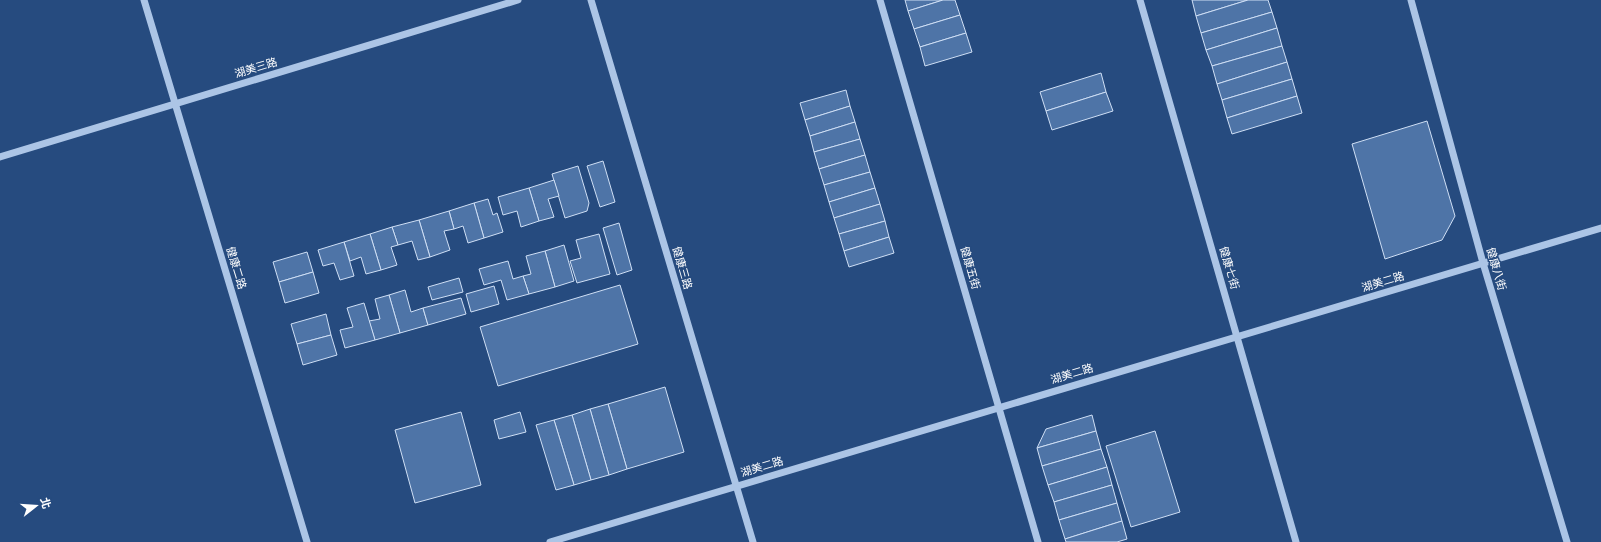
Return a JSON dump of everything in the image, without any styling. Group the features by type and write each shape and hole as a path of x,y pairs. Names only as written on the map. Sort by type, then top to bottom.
{"street":[{"name":"健康二路","path":"144,0 306,542"},
{"name":"湖美三路","path":"0,157 518,0"},
{"name":"健康三路","path":"591,0 752,542"},
{"name":"健康五街","path":"880,0 1038,542"},
{"name":"健康七街","path":"1140,0 1296,542"},
{"name":"健康八街","path":"1411,0 1482,263 1567,542"},
{"name":"湖美二路","path":"550,542 1601,228"}],"building":[{"path":"905,0 943,0 908,11"},
{"path":"943,0 955,0 960,15 914,29 908,11"},
{"path":"1192,0 1248,0 1196,16"},
{"path":"1248,0 1268,0 1272,12 1201,33 1196,16"},
{"path":"1272,12 1277,28 1206,50 1201,33"},
{"path":"960,15 966,33 920,47 914,29"},
{"path":"1277,28 1282,46 1212,66 1206,50"},
{"path":"966,33 972,52 925,66 920,47"},
{"path":"1282,46 1287,62 1217,84 1212,66"},
{"path":"1287,62 1292,79 1222,100 1217,84"},
{"path":"1101,73 1106,92 1046,111 1040,92"},
{"path":"1292,79 1297,96 1227,118 1222,100"},
{"path":"846,90 850,106 805,120 800,103"},
{"path":"1106,92 1113,111 1052,130 1046,111"},
{"path":"1297,96 1302,113 1232,134 1227,118"},
{"path":"850,106 855,122 810,136 805,120"},
{"path":"1427,121 1455,216 1442,240 1385,259 1352,144"},
{"path":"855,122 860,139 814,152 810,136"},
{"path":"860,139 865,155 819,169 814,152"},
{"path":"865,155 870,172 824,185 819,169"},
{"path":"603,161 615,202 600,207 587,166"},
{"path":"578,166 589,203 587,211 565,218 552,174"},
{"path":"870,172 875,188 829,202 824,185"},
{"path":"554,180 559,196 548,199 554,217 539,221 529,188"},
{"path":"529,188 539,221 521,227 517,211 503,215 498,197"},
{"path":"875,188 880,204 834,218 829,202"},
{"path":"488,199 493,215 497,213 503,232 484,238 474,203"},
{"path":"474,203 484,238 468,243 463,226 454,229 449,211"},
{"path":"880,204 885,221 839,234 834,218"},
{"path":"449,211 454,229 444,231 450,250 430,257 419,220"},
{"path":"419,220 430,257 418,260 412,241 398,245 392,227"},
{"path":"885,221 889,237 844,251 839,234"},
{"path":"619,223 632,270 617,275 603,228"},
{"path":"392,227 398,245 391,247 397,265 381,270 370,234"},
{"path":"370,234 381,270 366,274 361,257 350,261 344,242"},
{"path":"599,234 610,274 577,283 570,261 581,258 576,240"},
{"path":"889,237 894,253 849,267 844,251"},
{"path":"344,242 354,276 340,280 334,263 323,266 318,250"},
{"path":"564,245 574,281 555,287 545,251"},
{"path":"545,251 555,287 529,294 523,276 531,274 526,256"},
{"path":"307,252 313,272 279,282 273,262"},
{"path":"508,261 513,279 523,276 529,294 507,300 501,280 484,285 479,269"},
{"path":"313,272 319,293 285,303 279,282"},
{"path":"459,278 463,292 432,300 428,287"},
{"path":"620,285 638,344 498,386 480,327"},
{"path":"494,286 499,304 471,312 466,294"},
{"path":"405,290 411,312 423,308 428,325 400,333 389,295"},
{"path":"389,295 400,333 375,340 369,321 380,319 375,299"},
{"path":"461,298 466,314 428,325 423,308"},
{"path":"364,303 375,340 345,348 340,330 353,327 347,308"},
{"path":"326,314 331,335 297,344 291,324"},
{"path":"331,335 337,355 303,365 297,344"},
{"path":"665,387 684,452 627,469 608,404"},
{"path":"608,404 627,469 609,475 590,409"},
{"path":"590,409 609,475 591,480 572,415"},
{"path":"461,412 481,485 415,503 395,430"},
{"path":"520,412 526,432 499,439 494,420"},
{"path":"572,415 591,480 574,485 554,420"},
{"path":"1092,415 1096,431 1037,448 1046,429"},
{"path":"554,420 574,485 556,490 536,425"},
{"path":"1096,431 1101,449 1042,466 1037,448"},
{"path":"1155,431 1180,512 1131,527 1106,446"},
{"path":"1101,449 1107,467 1048,485 1042,466"},
{"path":"1107,467 1112,485 1054,502 1048,485"},
{"path":"1112,485 1117,503 1059,520 1054,502"},
{"path":"1117,503 1122,521 1065,539 1059,520"},
{"path":"1122,521 1127,539 1117,542 1066,542 1065,539"}]}
